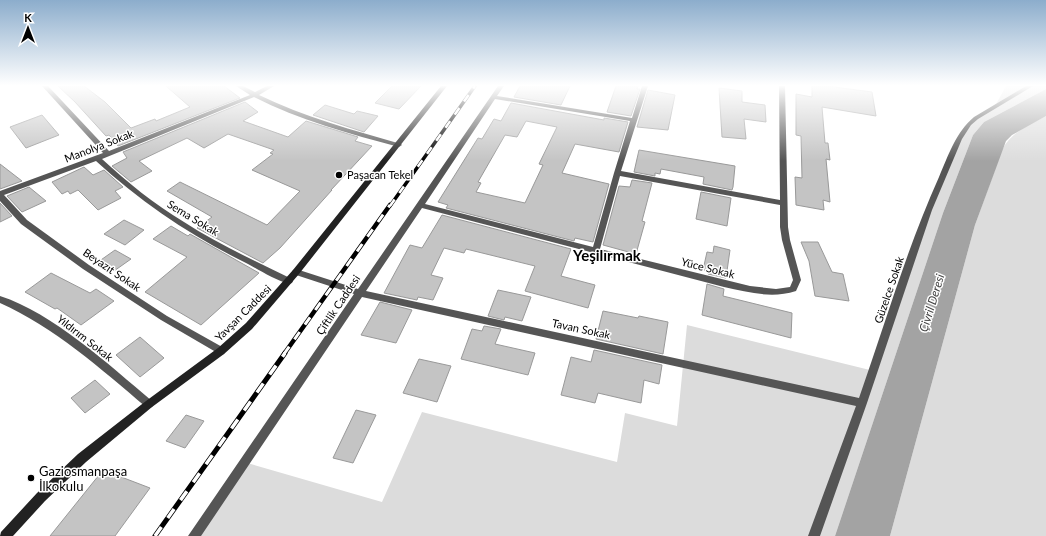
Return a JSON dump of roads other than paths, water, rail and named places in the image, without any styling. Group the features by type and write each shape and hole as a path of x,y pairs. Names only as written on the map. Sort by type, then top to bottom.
{"street":[{"path":"68,111 108,154"},
{"name":"Manolya Sokak","path":"0,195 108,154 214,111"},
{"path":"292,111 308,118 399,145"},
{"name":"Yavşan Caddesi","path":"5,536 41,497 82,458 149,404 221,351 249,326 289,281 425,111"},
{"name":"Çiftlik Caddesi","path":"194,536 484,111"},
{"path":"579,111 634,120"},
{"path":"596,251 617,173 637,111"},
{"name":"Yüce Sokak","path":"420,205 729,285 769,292 786,291 793,289 797,280 786,240 782,111"},
{"name":"Güzelce Sokak","path":"814,536 862,403 928,210 959,139 969,124 988,111"},
{"name":"Sema Sokak","path":"97,158 130,188 154,207 194,233 289,281"},
{"path":"617,173 784,203"},
{"name":"Beyazıt Sokak","path":"0,195 24,222 86,267 164,318 221,351"},
{"name":"Tavan Sokak","path":"296,272 360,293 862,403"},
{"name":"Yıldırım Sokak","path":"0,299 41,319 104,367 149,404"}],"water":[{"name":"Çivril Deresi","path":"1005,111 1046,111 1046,116 1012,135 1006,141 975,225 890,536 835,536 943,213 973,135 984,122"}],"railway":[{"path":"390,206 457,111"},
{"path":"284,354 390,205"},
{"path":"155,536 285,353"}],"place":[{"name":"Paşacan Tekel","path":"339,175"},
{"name":"Gaziosmanpaşa İlkokulu","path":"31,478"}],"district":[{"name":"Yeşilırmak","path":"607,256"}]}
